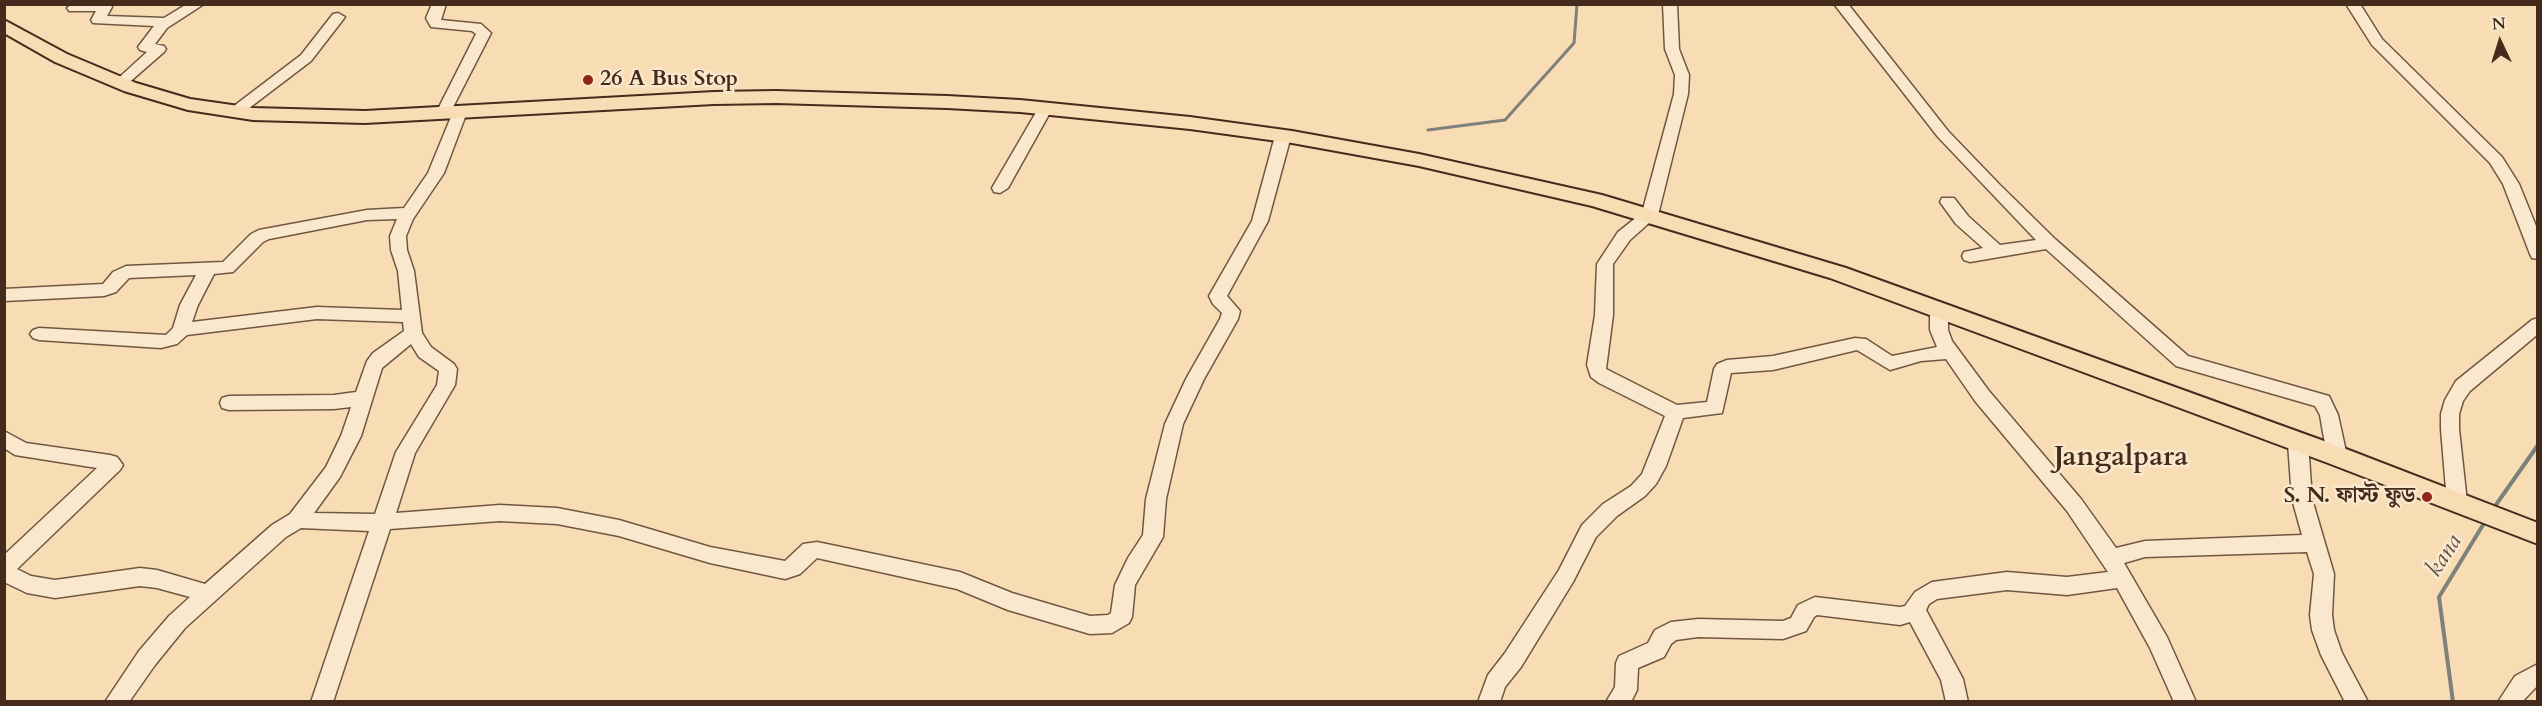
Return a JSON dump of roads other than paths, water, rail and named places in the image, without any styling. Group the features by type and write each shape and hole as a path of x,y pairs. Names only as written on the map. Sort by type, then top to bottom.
{"main road":[{"path":"4,25 61,58 120,83 188,104 235,112 322,118 452,113 653,100 776,98 946,102 1190,123 1283,136 1419,160 1542,187 1650,215 1838,273 2337,456 2538,534"}],"street":[{"path":"120,83 159,49 145,47 166,22 198,4"},
{"path":"322,702 406,452 448,378 447,369 425,352 412,325 406,271 398,241 400,228 436,173 452,113 484,33 476,27 436,24 433,18 439,4"},
{"path":"1670,4 1672,49 1682,80 1677,111 1650,215 1624,236 1605,264 1604,315 1596,369 1605,378 1675,412 1715,408 1723,369 1730,366 1773,363 1855,344 1860,344 1892,363 1921,355 1950,352"},
{"path":"1840,4 1943,134 1993,188 2049,243 2182,361 2322,400 2329,415 2337,456"},
{"path":"2353,4 2377,42 2463,124 2496,160 2511,184 2538,254"},
{"path":"74,8 105,8 96,20 124,13 166,22"},
{"path":"235,112 306,58 338,17"},
{"path":"1000,188 1045,109"},
{"path":"299,519 349,523 500,513 557,516 619,528 710,555 788,570 813,549 960,581 1008,601 1090,625 1098,626 1118,622 1121,617 1125,585 1155,532 1156,499 1174,424 1229,319 1231,311 1219,300 1218,296 1260,221 1283,136"},
{"path":"1948,201 1962,220 1997,252"},
{"path":"4,295 104,290 110,288 119,276 126,272 229,267 257,238 265,234 367,215 409,213"},
{"path":"1970,256 2049,243"},
{"path":"182,330 180,329 189,305 208,269"},
{"path":"1939,309 1939,330 1950,352 1995,413 2074,505 2111,559 2159,644 2185,702"},
{"path":"39,334 161,342 171,340 182,330 317,312 412,325"},
{"path":"2466,505 2451,429 2450,414 2454,400 2463,386 2538,324"},
{"path":"116,702 154,649 177,622 279,531 299,519 333,472 351,436 364,399 369,375 379,358 412,325"},
{"path":"229,403 334,402 364,399"},
{"path":"1489,702 1496,682 1513,660 1566,576 1589,531 1610,510 1638,491 1649,479 1656,466 1675,412"},
{"path":"4,438 22,450 110,462 113,465 4,568"},
{"path":"2298,443 2302,499 2324,574 2321,615 2323,630 2332,655 2357,702"},
{"path":"2111,559 2145,549 2314,543"},
{"path":"4,572 27,584 55,590 140,577 157,579 207,593"},
{"path":"1617,702 1626,690 1627,663 1656,650 1663,637 1671,631 1698,628 1790,629 1798,625 1810,608 1815,606 1891,616 1908,615 1915,611 1922,598 1932,591 2007,581 2067,586 2123,579"},
{"path":"1915,611 1952,679 1957,702"}],"waterway":[{"path":"1428,130 1505,120 1574,43 1577,4"},
{"name":"kana","path":"2493,509 2538,445"},
{"name":"kana","path":"2453,702 2439,597 2486,520"}],"place":[{"name":"26 A Bus Stop","path":"588,80"},
{"name":"S. N. ফাস্ট ফুড","path":"2427,497"}],"district":[{"name":"Jangalpara","path":"2121,459"}]}
